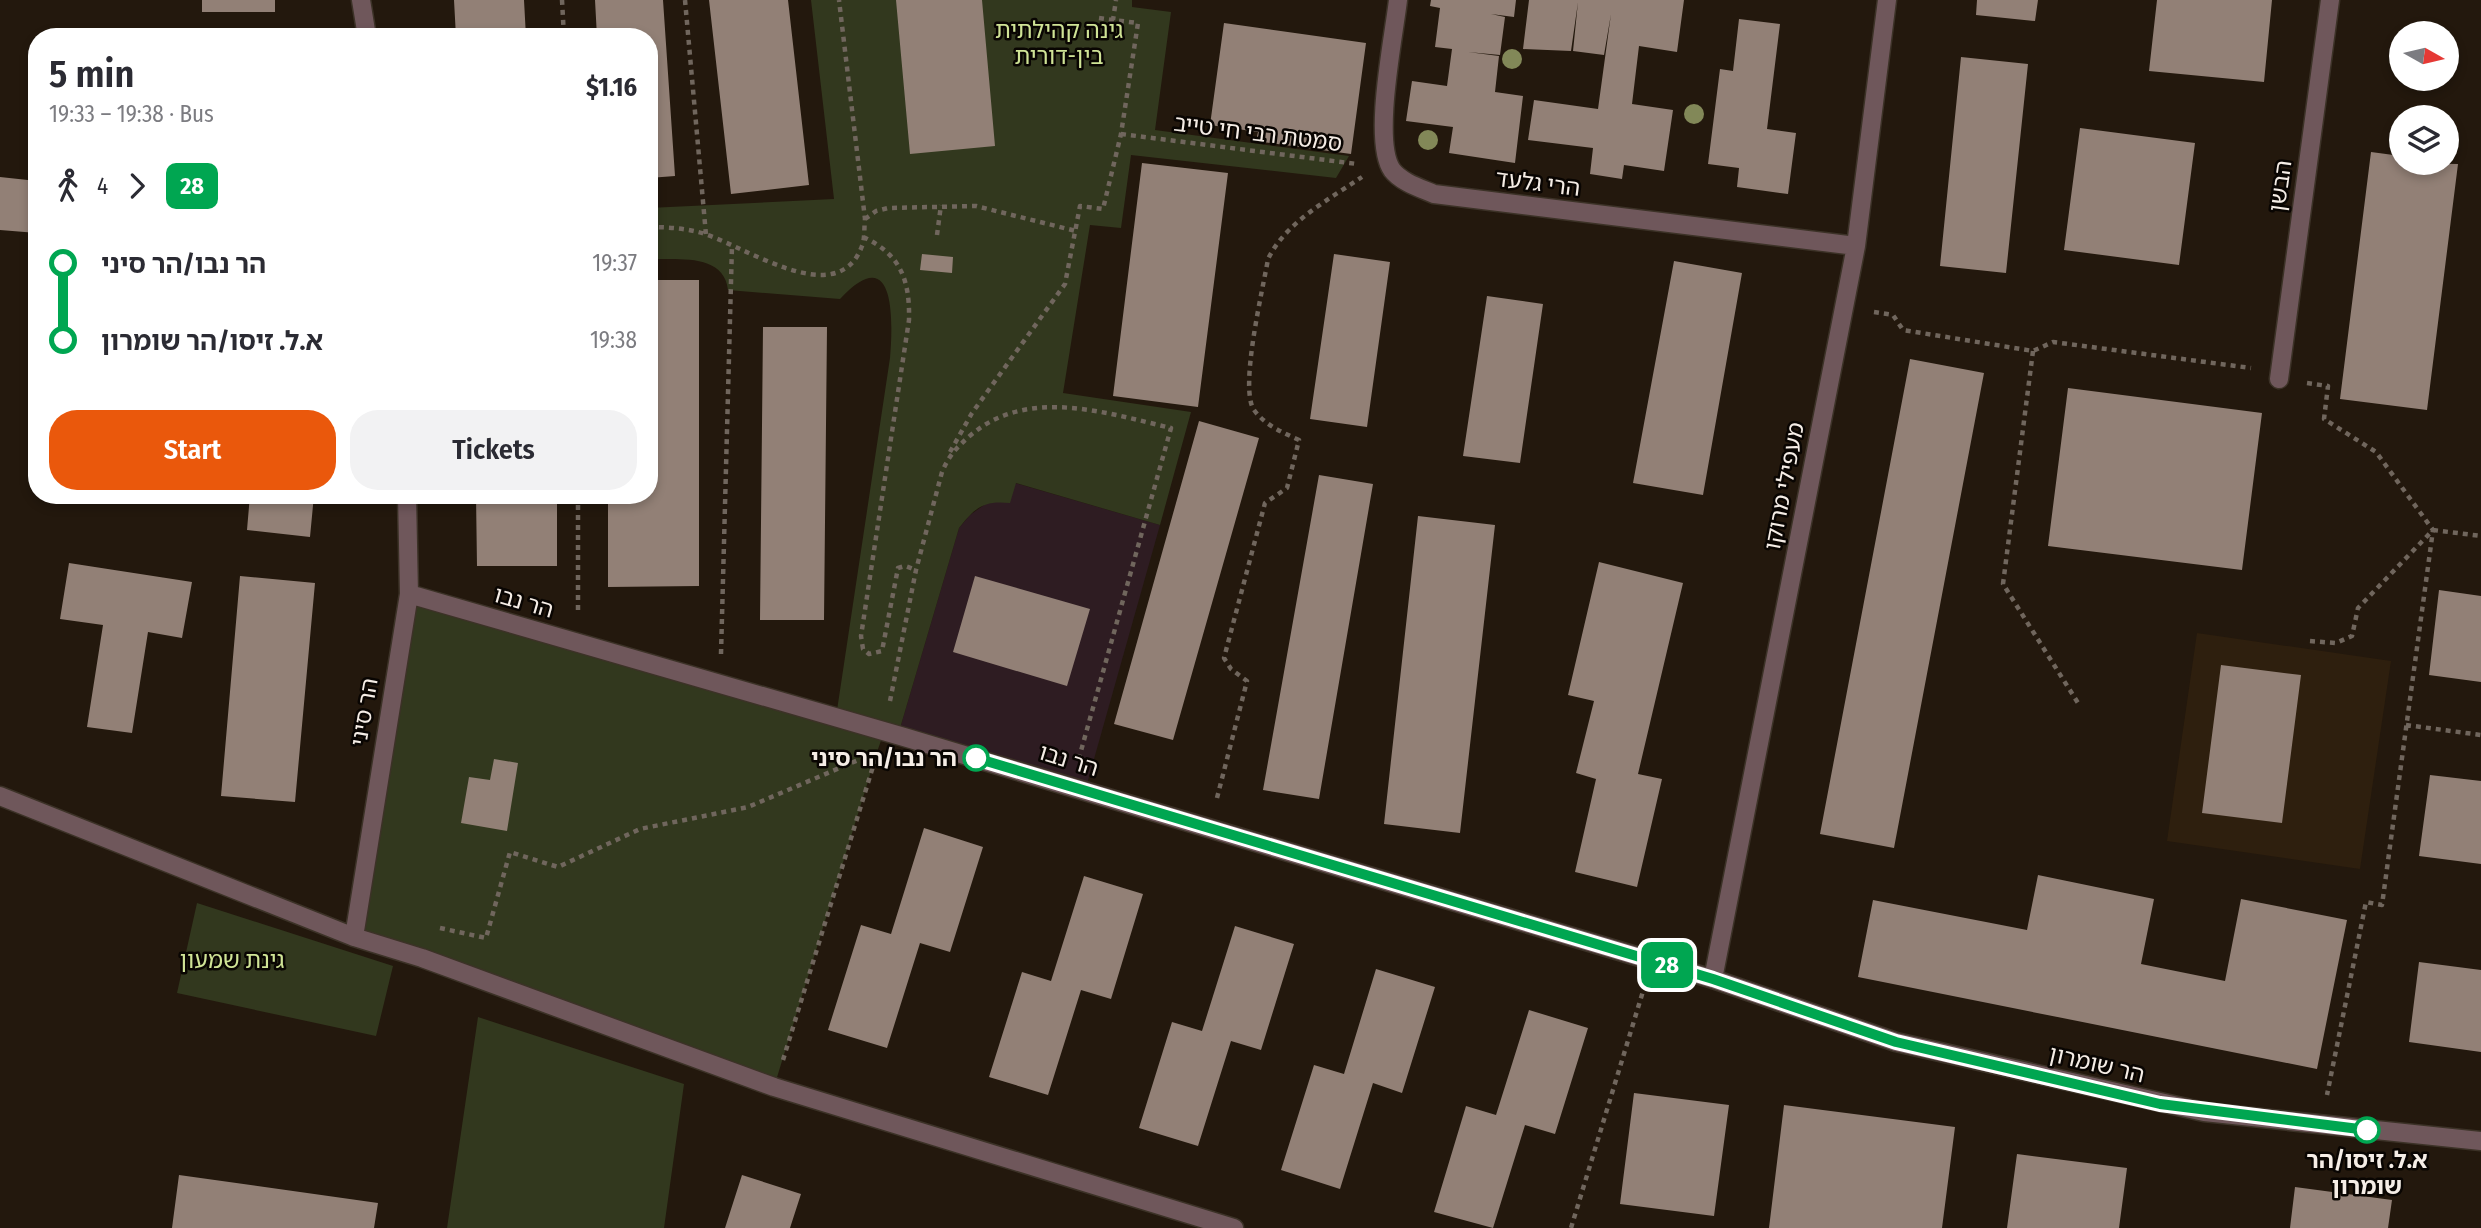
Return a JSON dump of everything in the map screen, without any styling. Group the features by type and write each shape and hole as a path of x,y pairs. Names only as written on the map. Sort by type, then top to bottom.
{"street":[{"path":"361,0 366,28"},
{"path":"1384,167 1382,129 1398,0"},
{"name":"מעפילי מרוקו","path":"1713,979 1856,246 1887,0"},
{"name":"הבשן","path":"2279,375 2330,0"},
{"name":"הרי גלעד","path":"1384,167 1434,194 1856,246"},
{"name":"הר סיני","path":"354,937 409,594 407,504"},
{"name":"הר נבו","path":"409,594 1210,828 1713,979"},
{"path":"0,796 354,937 422,958 774,1087 1234,1228"},
{"name":"הר שומרון","path":"1713,979 1896,1042 2160,1104 2321,1126 2481,1141"}],"path":[{"path":"562,0 564,28"},
{"path":"685,0 706,235"},
{"path":"658,227 706,235 805,274 826,276 849,267 862,245 865,219 839,0"},
{"path":"1113,20 1116,0"},
{"path":"884,732 916,570 948,457 972,413 1065,284 1080,206 1103,209 1121,134 1138,23 1099,18"},
{"name":"סמטת רבי חי טייב","path":"1121,134 1384,167"},
{"path":"1210,828 1247,681 1231,669 1224,658 1265,503 1287,488 1299,440 1268,425 1253,408 1247,387 1268,259 1276,243 1299,221 1384,167"},
{"path":"937,235 941,205"},
{"path":"865,219 876,211 888,208 976,206 1076,231"},
{"path":"863,237 882,245 895,260 909,297 909,320 860,636 863,649 869,654 882,651 898,568 905,566 916,570"},
{"path":"720,685 732,245"},
{"path":"1844,307 1893,315 1903,330 2033,351 2053,342 2279,375 2328,386 2325,419 2376,452 2434,530 2382,905 2366,902 2321,1126"},
{"path":"2033,351 2003,584 2078,703"},
{"path":"948,457 976,431 1018,409 1049,406 1096,412 1171,428 1071,787"},
{"path":"578,504 578,643"},
{"path":"2434,530 2481,536"},
{"path":"2310,641 2336,643 2352,636 2358,608 2434,530"},
{"path":"2406,725 2481,735"},
{"path":"422,958 430,926 486,938 510,852 558,867 640,829 748,807 877,752 774,1087"},
{"path":"1571,1228 1652,961"}],"shaded area":[{"path":"1015,483 1160,525 1085,791 898,735 959,528 970,515"},
{"path":"2197,633 2391,661 2360,869 2167,841"}],"green space":[{"name":"גינה קהילתית בין-דורית","path":"811,0 1132,0 1132,7 1171,12 1155,130 1349,156 1336,178 1131,155 1121,228 1090,225 1063,393 1191,412 1160,525 1016,483 1010,503 986,504 970,515 959,528 898,735 884,732 877,752 774,1087 354,937 409,594 836,717 890,358 891,325 887,292 881,282 872,278 858,283 840,299 728,290 725,278 709,264 686,259 658,259 658,208 834,199"},
{"name":"גינת שמעון","path":"197,903 393,966 376,1036 177,993"},
{"path":"478,1017 684,1084 664,1228 447,1228"}],"building":[{"path":"202,0 275,0 275,12 202,12"},
{"path":"454,0 524,0 526,28 456,28"},
{"path":"595,0 663,0 675,176 658,177 658,28 597,28"},
{"path":"709,0 788,0 809,185 731,194"},
{"path":"896,0 982,0 995,146 910,154"},
{"path":"1431,0 1516,0 1514,17 1491,14 1505,17 1500,55 1468,52 1499,56 1495,92 1523,96 1515,163 1449,153 1453,127 1406,121 1412,81 1447,86 1452,49 1435,47 1440,8 1430,6"},
{"path":"1529,0 1684,0 1677,52 1639,46 1632,104 1673,110 1664,171 1624,165 1622,179 1590,174 1593,148 1528,140 1534,100 1598,109 1611,14 1604,55 1573,51 1578,2 1571,51 1523,49"},
{"path":"1977,0 2038,0 2035,21 1976,15"},
{"path":"2157,0 2272,0 2264,82 2149,71"},
{"path":"1739,19 1780,24 1767,129 1796,133 1788,194 1737,187 1739,168 1708,164 1720,69 1733,71"},
{"path":"1224,23 1366,43 1351,154 1256,141 1258,132 1210,125"},
{"path":"1961,57 2028,64 2006,273 1940,266"},
{"path":"2080,128 2195,143 2179,265 2064,250"},
{"path":"2371,152 2389,154 2389,175 2457,175 2427,410 2340,399"},
{"path":"1142,163 1228,173 1198,407 1113,396"},
{"path":"0,177 28,180 28,232 0,230"},
{"path":"922,254 953,257 952,273 920,270"},
{"path":"1334,254 1390,262 1367,427 1310,419"},
{"path":"1674,261 1742,273 1703,495 1633,483"},
{"path":"658,280 699,280 699,586 608,587 608,504 658,504"},
{"path":"1487,296 1543,304 1520,463 1463,456"},
{"path":"763,327 827,327 824,620 760,620"},
{"path":"1910,359 1984,373 1894,848 1820,834"},
{"path":"2068,388 2262,413 2242,570 2048,546"},
{"path":"1199,421 1259,438 1173,740 1114,724"},
{"path":"1319,475 1373,484 1319,799 1263,790"},
{"path":"249,504 313,504 310,537 247,530"},
{"path":"476,504 557,504 557,566 477,566"},
{"path":"1418,516 1495,525 1460,833 1384,824"},
{"path":"1599,562 1683,583 1638,774 1662,779 1637,887 1575,872 1596,779 1576,773 1594,701 1568,695"},
{"path":"69,563 192,582 182,638 148,632 132,733 87,727 103,625 60,619"},
{"path":"240,576 315,583 295,802 221,796"},
{"path":"975,576 1090,609 1067,686 953,652"},
{"path":"2439,590 2481,596 2481,682 2429,675"},
{"path":"2221,665 2301,675 2282,823 2202,813"},
{"path":"494,759 518,763 507,831 461,823 469,777 490,780"},
{"path":"2430,775 2481,781 2481,864 2419,856"},
{"path":"924,828 983,847 950,952 920,943 887,1048 828,1030 861,925 891,934"},
{"path":"2038,875 2154,899 2141,964 2225,981 2241,899 2347,920 2317,1069 1858,977 1873,900 2027,930"},
{"path":"1084,876 1143,894 1111,999 1081,990 1048,1095 989,1077 1022,972 1051,981"},
{"path":"1235,926 1294,944 1261,1050 1231,1041 1198,1146 1139,1128 1172,1022 1202,1031"},
{"path":"2419,962 2481,970 2481,1052 2409,1042"},
{"path":"1376,969 1435,987 1402,1093 1373,1083 1340,1189 1281,1170 1314,1065 1344,1074"},
{"path":"1529,1010 1588,1028 1555,1134 1525,1125 1493,1228 1434,1212 1466,1106 1496,1115"},
{"path":"1634,1093 1729,1105 1714,1216 1620,1204"},
{"path":"1784,1105 1955,1127 1942,1228 1769,1228"},
{"path":"2017,1154 2127,1168 2119,1228 2007,1228"},
{"path":"179,1175 378,1203 374,1228 172,1228"},
{"path":"742,1175 801,1194 790,1228 725,1228"},
{"path":"2295,1187 2392,1200 2388,1228 2290,1228"}],"bus line":[{"name":"28","path":"976,758 1713,979 1896,1042 2160,1104 2204,1112 2367,1130"}],"place":[{"name":"הר נבו/הר סיני","path":"976,758"},
{"name":"א.ל. זיסו/הר שומרון","path":"2367,1130"}]}
